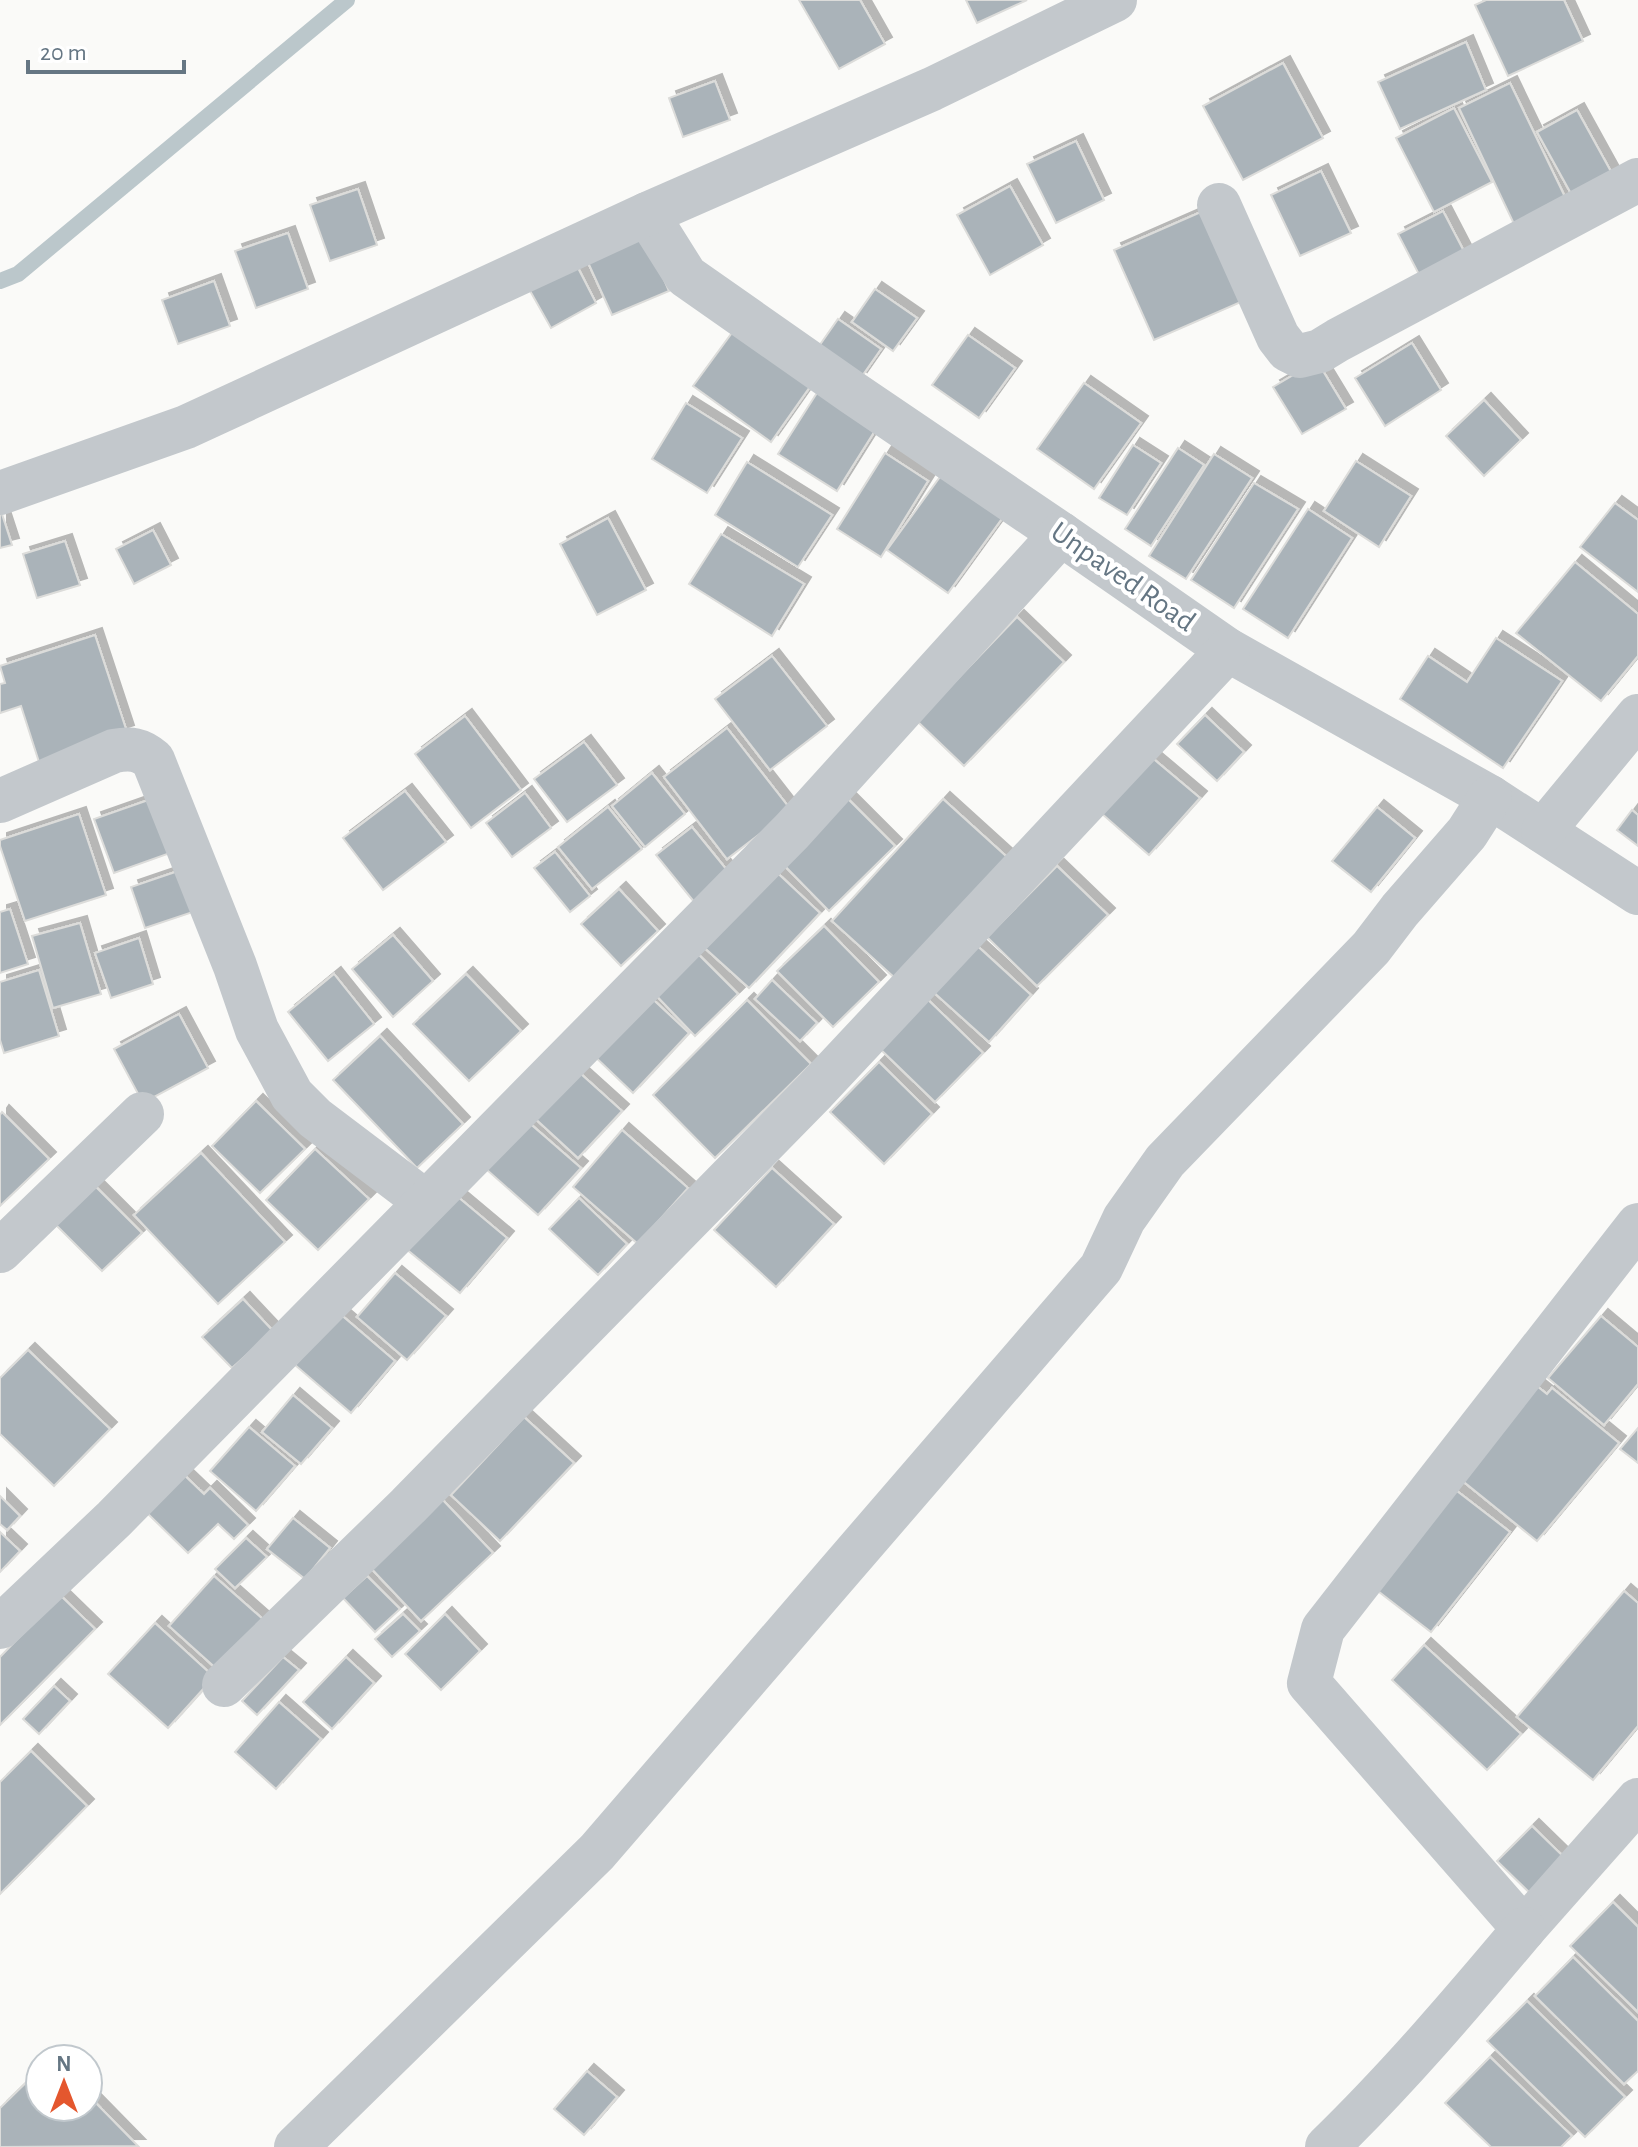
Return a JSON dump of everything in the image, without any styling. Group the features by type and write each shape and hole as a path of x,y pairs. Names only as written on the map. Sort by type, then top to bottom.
{"street":[{"path":"0,493 186,427 647,214 932,89 1115,0"},
{"path":"1219,205 1278,337 1288,350 1300,356 1320,351 1638,180"},
{"name":"Unpaved Road","path":"647,214 686,276 1228,650 1490,797 1638,893"},
{"path":"0,1627 114,1519 792,831 1061,534"},
{"path":"224,1685 408,1506 815,1091 1228,650"},
{"path":"1543,831 1638,716"},
{"path":"0,801 114,751 129,748 142,751 153,760 257,1030 292,1095 315,1118 426,1202"},
{"path":"296,2147 597,1852 1101,1268 1124,1219 1165,1161 1371,948 1467,833 1490,797"},
{"path":"0,1251 142,1114"},
{"path":"1524,1929 1309,1683 1323,1629 1638,1225"},
{"path":"1327,2147 1466,1997 1638,1800"}],"building":[{"path":"799,0 860,0 885,44 839,69"},
{"path":"966,0 1027,0 977,23"},
{"path":"1486,0 1564,0 1583,41 1508,76 1475,5"},
{"path":"1466,42 1486,90 1400,129 1378,82"},
{"path":"1283,63 1323,138 1243,180 1203,106"},
{"path":"715,81 730,120 683,137 669,98"},
{"path":"1510,83 1566,199 1514,224 1459,108"},
{"path":"1454,108 1492,182 1434,212 1396,138"},
{"path":"1577,110 1614,177 1574,199 1537,132"},
{"path":"1076,141 1104,200 1056,223 1027,164"},
{"path":"1321,171 1351,233 1300,256 1271,195"},
{"path":"1010,186 1043,245 990,275 957,215"},
{"path":"358,189 377,245 330,261 310,205"},
{"path":"1210,208 1250,298 1154,340 1114,250"},
{"path":"1443,211 1469,261 1424,284 1398,234"},
{"path":"288,233 308,289 256,308 235,251"},
{"path":"644,234 669,291 612,315 586,258"},
{"path":"576,264 596,303 551,328 529,289"},
{"path":"214,281 230,326 178,344 162,300"},
{"path":"875,289 917,318 893,351 852,322"},
{"path":"838,319 881,349 860,379 817,349"},
{"path":"737,326 814,381 771,442 693,386"},
{"path":"968,335 1015,368 979,418 932,385"},
{"path":"1412,343 1441,390 1385,426 1355,378"},
{"path":"1317,361 1346,409 1302,434 1273,387"},
{"path":"1084,383 1141,423 1094,489 1037,449"},
{"path":"822,385 881,421 837,491 778,454"},
{"path":"1484,400 1521,440 1484,476 1446,436"},
{"path":"686,403 742,438 707,493 652,459"},
{"path":"1133,445 1161,463 1127,515 1099,498"},
{"path":"1178,448 1204,465 1151,546 1125,529"},
{"path":"885,453 928,481 881,557 837,529"},
{"path":"1214,454 1252,478 1186,579 1149,556"},
{"path":"1356,461 1411,496 1379,547 1324,511"},
{"path":"747,462 832,515 798,567 715,515"},
{"path":"945,470 1006,513 948,593 887,550"},
{"path":"1254,483 1298,509 1234,608 1191,580"},
{"path":"1615,503 1638,520 1638,592 1580,547"},
{"path":"0,508 12,545 0,548"},
{"path":"1308,509 1352,538 1288,638 1243,609"},
{"path":"608,518 646,590 597,615 560,544"},
{"path":"153,530 171,565 134,584 116,549"},
{"path":"721,534 804,584 772,636 689,584"},
{"path":"65,541 80,585 37,598 23,554"},
{"path":"1575,562 1638,614 1638,656 1601,701 1516,633"},
{"path":"1017,617 1064,662 964,766 917,721"},
{"path":"95,635 127,732 39,762 21,706 0,713 0,684 5,683 0,666"},
{"path":"1496,638 1562,681 1503,768 1400,699 1428,656 1467,682"},
{"path":"772,656 827,726 770,770 715,699"},
{"path":"1205,715 1244,752 1217,781 1177,744"},
{"path":"465,716 521,790 471,828 415,754"},
{"path":"727,728 791,810 727,859 664,777"},
{"path":"584,742 617,785 567,822 534,779"},
{"path":"1150,756 1200,798 1149,855 1101,813"},
{"path":"652,773 685,814 645,847 612,806"},
{"path":"405,791 446,842 383,890 343,838"},
{"path":"525,793 551,828 512,857 486,823"},
{"path":"844,795 895,846 829,911 778,859"},
{"path":"154,798 173,852 114,873 94,819"},
{"path":"943,799 1007,857 896,979 832,921"},
{"path":"608,807 642,849 592,889 558,847"},
{"path":"1377,807 1415,838 1371,892 1332,861"},
{"path":"1632,810 1638,815 1638,846 1617,830"},
{"path":"79,814 106,895 25,921 0,840"},
{"path":"692,827 731,875 695,903 656,855"},
{"path":"555,852 590,896 570,912 534,868"},
{"path":"769,865 820,913 749,988 697,941"},
{"path":"1057,866 1108,915 1037,986 987,937"},
{"path":"184,869 199,910 145,928 131,887"},
{"path":"619,889 658,931 621,966 581,924"},
{"path":"10,909 28,964 0,973 0,912"},
{"path":"80,923 101,994 53,1008 32,936"},
{"path":"824,926 879,982 833,1027 777,971"},
{"path":"393,935 433,981 393,1017 352,969"},
{"path":"139,938 153,984 111,998 95,953"},
{"path":"973,942 1031,995 989,1042 930,989"},
{"path":"692,948 738,994 695,1036 650,989"},
{"path":"39,970 59,1036 4,1053 0,1040 0,982"},
{"path":"334,974 374,1024 328,1061 288,1012"},
{"path":"466,974 521,1031 469,1081 413,1024"},
{"path":"772,980 817,1023 800,1041 755,999"},
{"path":"645,992 689,1033 633,1093 589,1051"},
{"path":"922,994 983,1053 935,1102 874,1043"},
{"path":"747,1000 811,1064 715,1158 653,1095"},
{"path":"179,1014 208,1068 143,1103 114,1049"},
{"path":"380,1036 463,1124 417,1168 333,1080"},
{"path":"879,1062 932,1114 884,1164 830,1112"},
{"path":"571,1065 622,1111 578,1158 528,1112"},
{"path":"256,1101 305,1149 260,1193 212,1146"},
{"path":"2,1112 49,1159 0,1206 0,1115"},
{"path":"519,1114 581,1168 538,1215 478,1162"},
{"path":"622,1130 688,1188 638,1244 573,1187"},
{"path":"315,1149 369,1199 318,1250 266,1200"},
{"path":"201,1153 285,1242 218,1304 134,1215"},
{"path":"772,1168 834,1224 776,1287 714,1230"},
{"path":"88,1179 142,1233 102,1271 49,1218"},
{"path":"452,1192 507,1238 460,1293 405,1248"},
{"path":"579,1198 627,1244 598,1275 549,1229"},
{"path":"395,1273 446,1316 407,1360 357,1317"},
{"path":"243,1299 273,1331 232,1368 202,1337"},
{"path":"339,1313 395,1361 351,1413 295,1365"},
{"path":"1601,1316 1638,1347 1638,1384 1604,1425 1548,1378"},
{"path":"28,1350 110,1429 54,1486 0,1434 0,1378"},
{"path":"1527,1378 1547,1394 1552,1388 1619,1443 1537,1541 1459,1478"},
{"path":"293,1395 332,1428 301,1464 262,1432"},
{"path":"524,1417 574,1463 500,1541 451,1495"},
{"path":"249,1427 295,1466 256,1511 210,1471"},
{"path":"1638,1428 1638,1463 1620,1449"},
{"path":"181,1472 204,1494 210,1488 248,1525 234,1539 218,1524 188,1553 144,1510"},
{"path":"1453,1488 1510,1532 1431,1632 1374,1588"},
{"path":"0,1496 20,1516 7,1530 0,1524"},
{"path":"439,1496 493,1553 421,1621 367,1564"},
{"path":"293,1518 330,1548 305,1579 267,1549"},
{"path":"0,1532 20,1551 0,1572"},
{"path":"246,1538 267,1557 235,1588 215,1569"},
{"path":"214,1576 265,1621 219,1671 169,1626"},
{"path":"367,1576 400,1609 375,1632 343,1598"},
{"path":"1624,1591 1638,1603 1638,1726 1593,1780 1517,1717"},
{"path":"60,1595 95,1629 0,1725 0,1657"},
{"path":"403,1614 420,1631 392,1657 375,1639"},
{"path":"445,1614 480,1651 441,1690 405,1654"},
{"path":"155,1623 214,1677 168,1728 108,1674"},
{"path":"1424,1645 1521,1734 1487,1770 1392,1680"},
{"path":"283,1657 299,1670 257,1715 242,1701"},
{"path":"346,1657 374,1683 332,1729 303,1702"},
{"path":"54,1686 70,1701 39,1734 23,1719"},
{"path":"279,1702 321,1739 276,1789 235,1752"},
{"path":"31,1751 87,1806 0,1894 0,1782"},
{"path":"1532,1826 1570,1863 1535,1898 1497,1861"},
{"path":"1613,1902 1638,1927 1638,2012 1570,1946"},
{"path":"1573,1957 1638,2021 1638,2071 1624,2084 1535,1996"},
{"path":"1527,2001 1625,2097 1585,2137 1487,2041"},
{"path":"1490,2057 1572,2136 1561,2147 1491,2147 1445,2103"},
{"path":"587,2071 617,2097 584,2135 554,2109"},
{"path":"24,2085 24,2123 104,2123 104,2111 138,2146 0,2147 0,2108"}],"waterway":[{"path":"0,281 18,274 347,0"}]}
